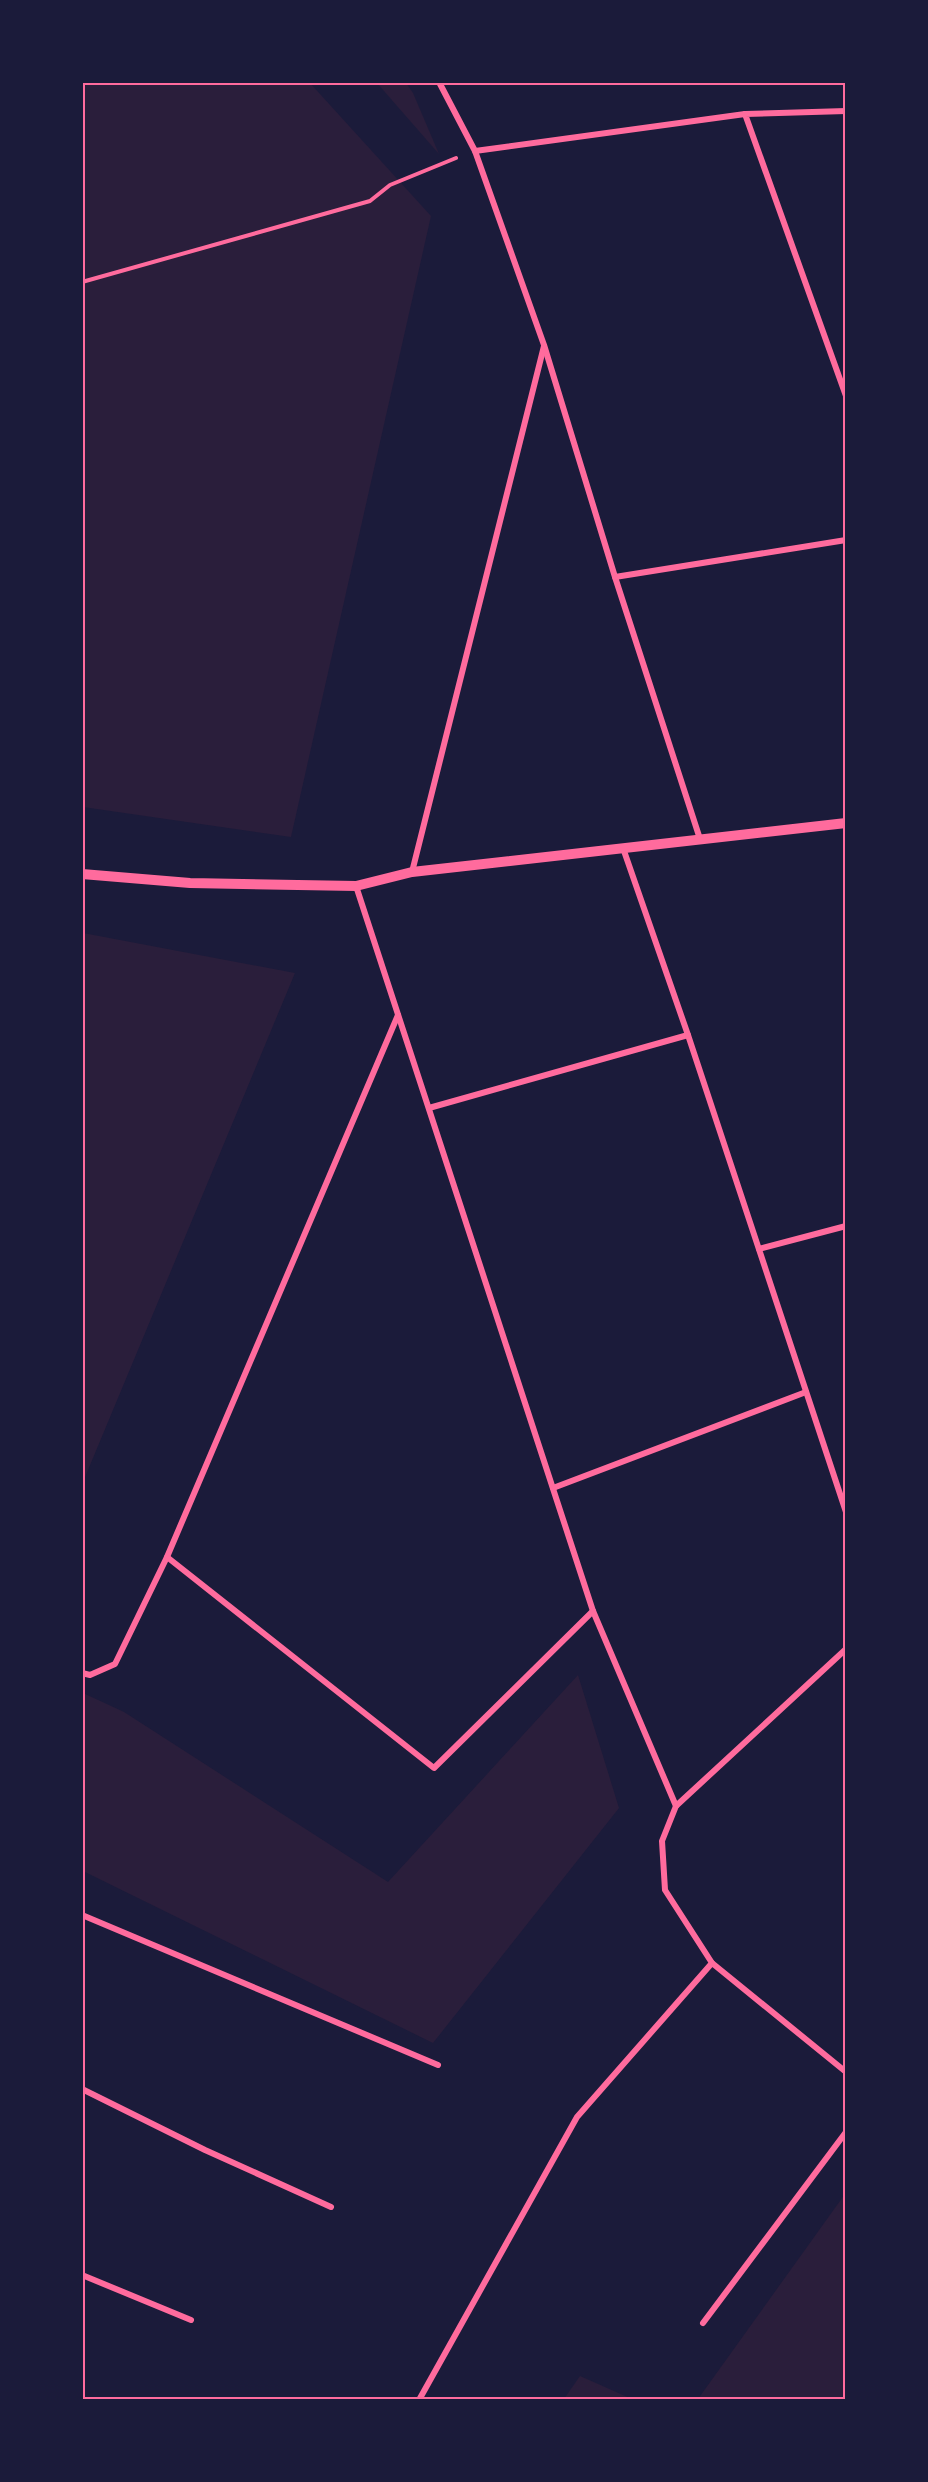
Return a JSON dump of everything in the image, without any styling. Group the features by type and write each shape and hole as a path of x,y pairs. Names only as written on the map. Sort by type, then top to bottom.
{"street":[{"path":"439,82 475,151 544,345 615,577 700,839"},
{"path":"475,151 745,114 846,111"},
{"path":"745,114 846,396"},
{"path":"412,872 544,345"},
{"path":"615,577 846,540"},
{"path":"82,874 190,883 356,886 412,872 846,823"},
{"path":"622,847 688,1035 846,1512"},
{"path":"356,886 593,1611 676,1806"},
{"path":"82,1673 90,1675 115,1664 167,1557 398,1015"},
{"path":"429,1108 688,1035"},
{"path":"759,1249 846,1226"},
{"path":"553,1488 806,1392"},
{"path":"167,1557 434,1768 593,1611"},
{"path":"846,1648 676,1806 662,1841 665,1890 711,1963 846,2072"},
{"path":"82,1915 438,2065"},
{"path":"419,2400 577,2117 711,1963"},
{"path":"82,2090 205,2150 331,2207"},
{"path":"703,2323 846,2132"},
{"path":"82,2275 191,2320"}],"path":[{"path":"82,282 370,201 390,185 475,151"}],"shaded area":[{"path":"83,83 310,83 431,216 291,837 83,807"},
{"path":"377,83 406,83 413,93 439,154"},
{"path":"82,933 295,973 83,1482"},
{"path":"578,1675 619,1808 433,2043 83,1871 83,1693 124,1712 388,1882"},
{"path":"845,2194 845,2399 698,2399"},
{"path":"580,2376 632,2399 564,2399"}]}
